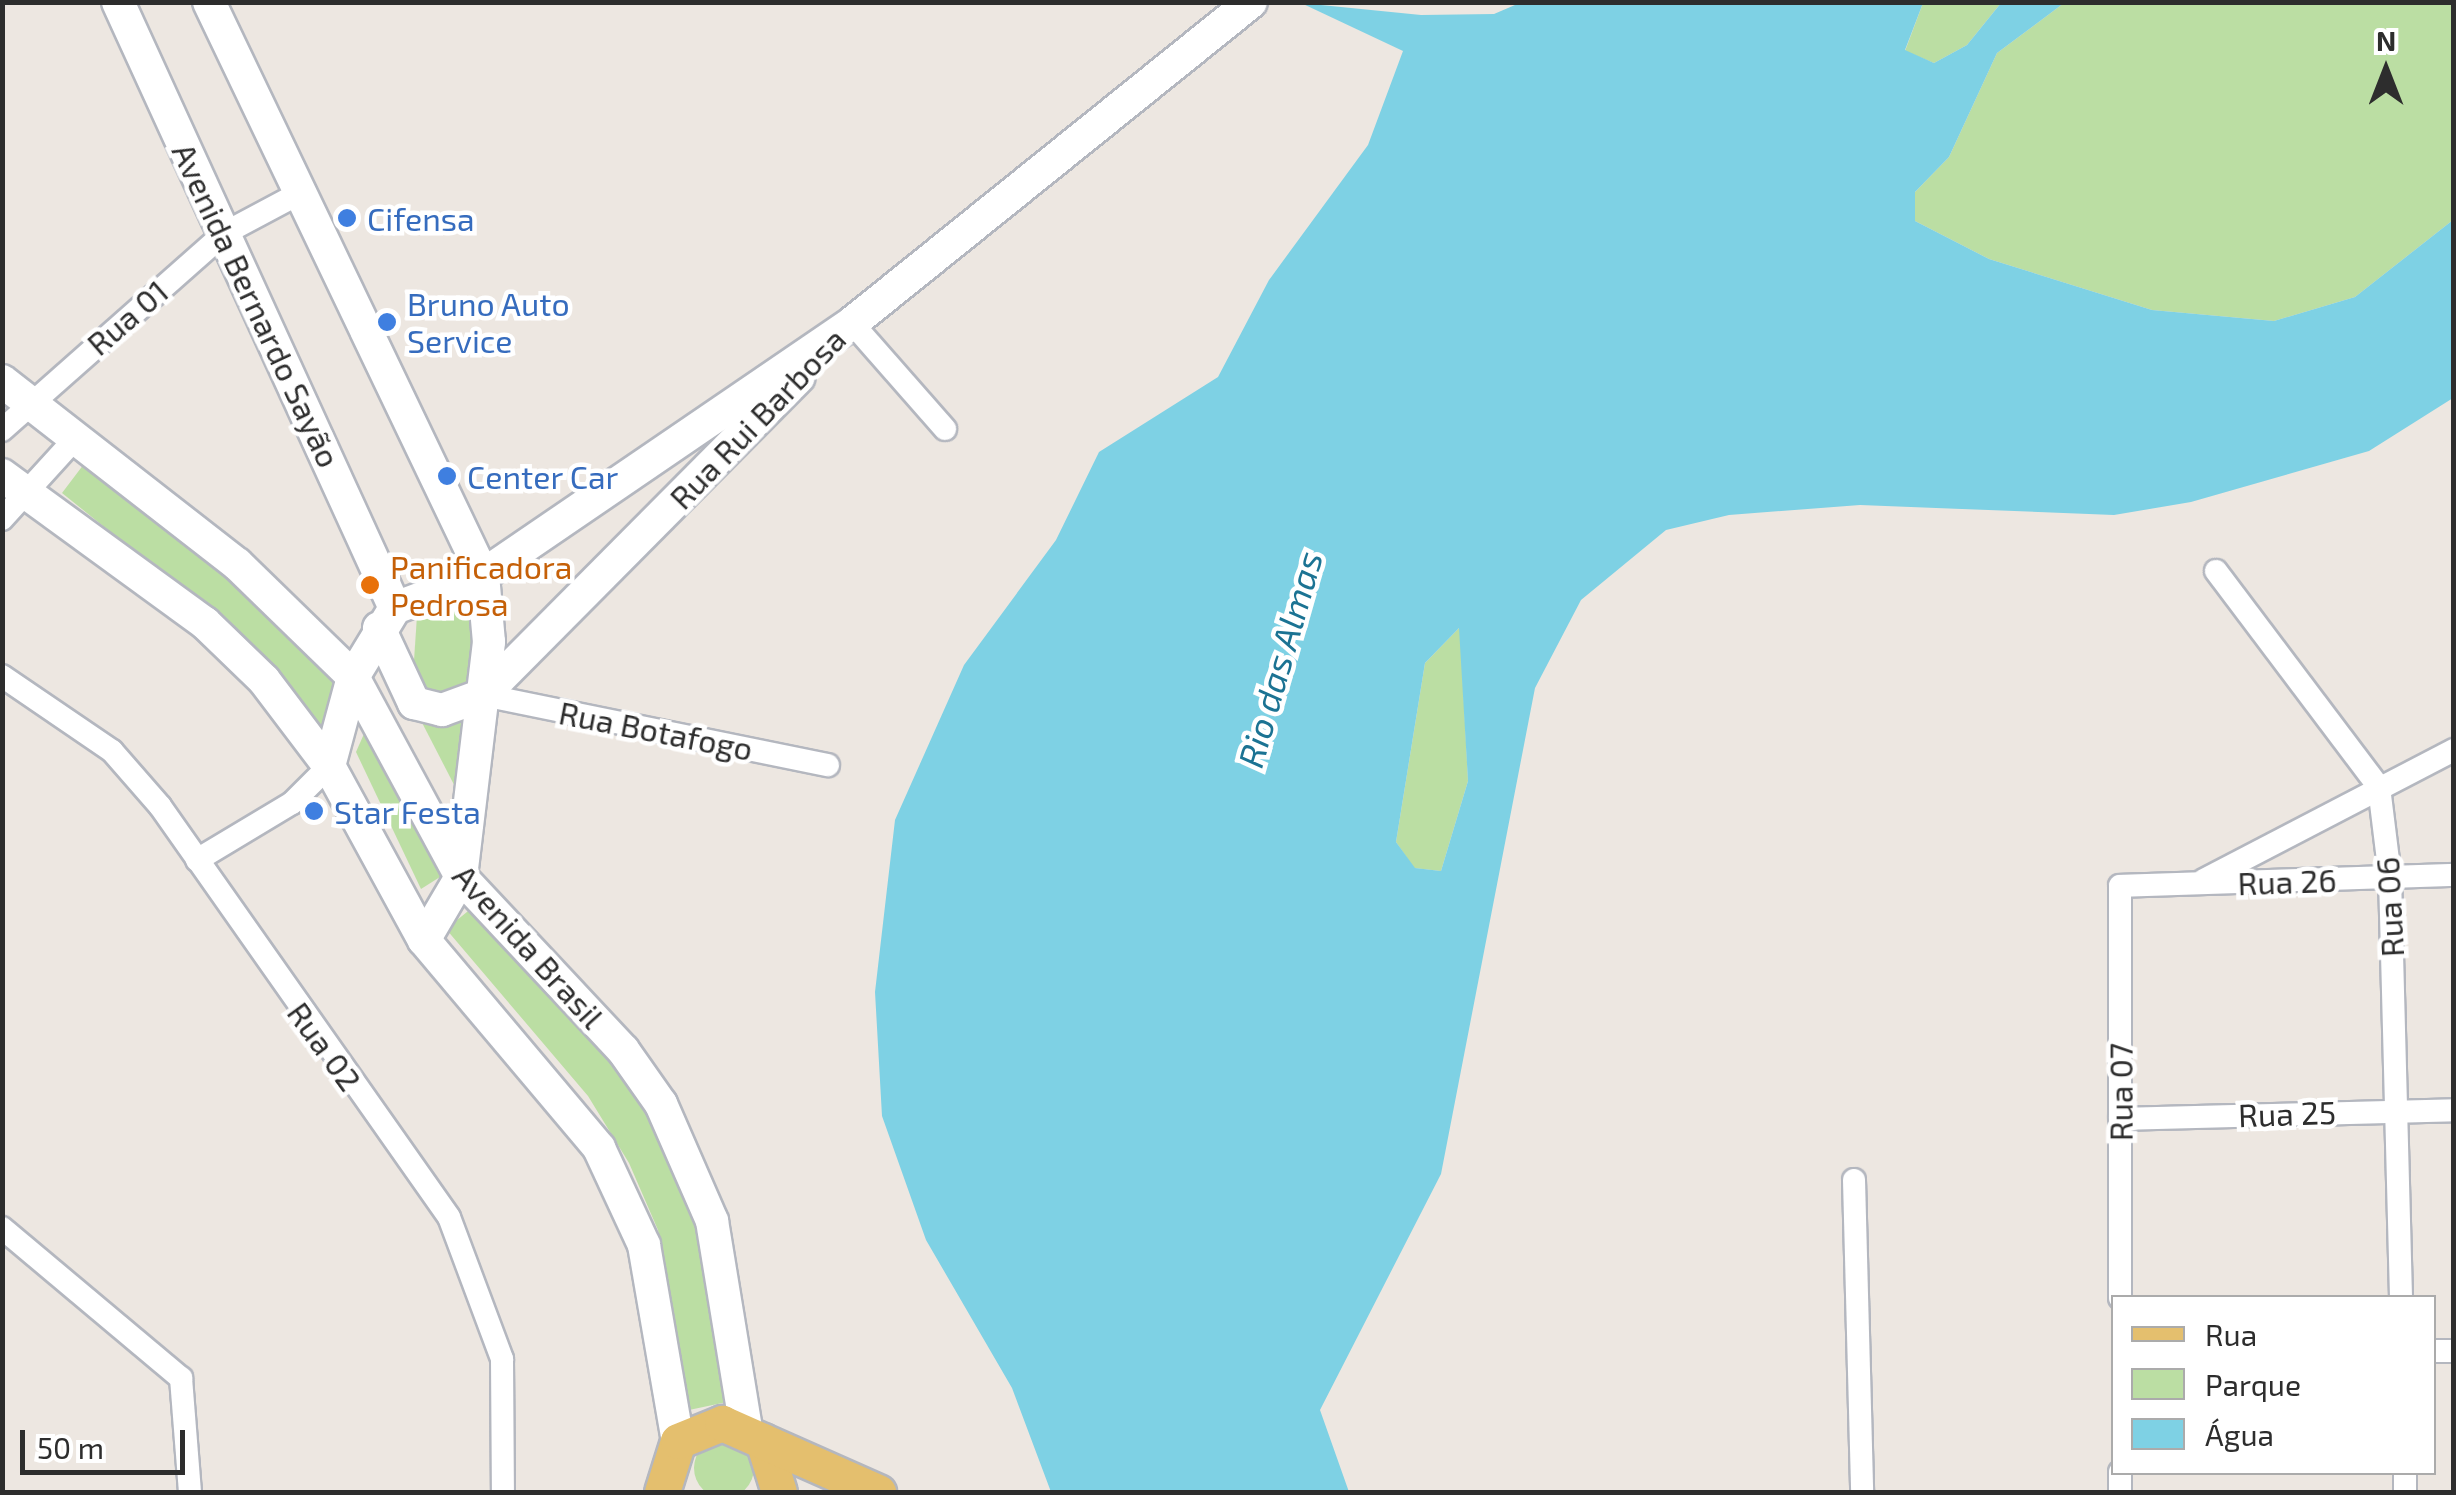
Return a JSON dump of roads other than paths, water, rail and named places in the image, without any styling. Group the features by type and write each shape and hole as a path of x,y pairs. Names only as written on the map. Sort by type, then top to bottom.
{"main road":[{"name":"Avenida Bernardo Sayão","path":"118,2 225,233 387,618 414,703 454,709 483,696"},
{"path":"209,2 483,576 483,696 461,877 424,940"},
{"path":"852,323 1252,2"},
{"name":"Rua Rui Barbosa","path":"387,618 483,576 852,323"},
{"name":"Rua Rui Barbosa","path":"483,696 852,323"},
{"name":"Avenida Brasil","path":"2,381 238,564 352,677 461,877 661,1104 712,1221 754,1435"},
{"path":"13,484 206,623 330,766 424,940 565,1100 623,1194 659,1302 678,1441 662,1492"},
{"path":"330,766 352,677 387,618"},
{"path":"678,1441 722,1423 878,1492"},
{"path":"754,1435 779,1492"}],"street":[{"name":"Rua 01","path":"2,430 225,233 300,193"},
{"path":"852,323 945,429"},
{"path":"2,519 13,484 74,440"},
{"path":"2216,571 2379,787"},
{"name":"Rua 02","path":"2,676 112,752 197,860 450,1217 502,1359 504,1492"},
{"name":"Rua Botafogo","path":"483,696 828,764"},
{"path":"2198,884 2454,750"},
{"path":"197,860 292,803 330,766"},
{"name":"Rua 06","path":"2379,787 2390,877 2400,1295"},
{"name":"Rua 26","path":"2120,886 2454,875"},
{"name":"Rua 07","path":"2120,886 2120,1295"},
{"name":"Rua 25","path":"2120,1119 2454,1110"},
{"path":"1854,1180 1862,1492"},
{"path":"2,1228 181,1378 190,1492"}],"water":[{"name":"Rio das Almas","path":"1522,2 1923,3 1905,50 1934,63 1967,45 2001,3 2064,3 1997,53 1949,157 1915,192 1915,221 1989,259 2152,310 2274,321 2355,297 2453,220 2453,398 2369,451 2191,502 2114,515 1860,505 1729,515 1666,530 1581,600 1535,688 1441,1174 1320,1410 1349,1492 1051,1492 1012,1388 926,1240 882,1116 875,992 895,820 964,665 1056,540 1099,452 1218,377 1269,280 1368,145 1403,51 1301,3 1421,15 1494,14","holes":["1459,628 1468,781 1441,871 1415,868 1396,842 1425,663"]}],"place":[{"name":"Cifensa","path":"347,218"},
{"name":"Bruno Auto Service","path":"387,322"},
{"name":"Center Car","path":"447,476"},
{"name":"Panificadora Pedrosa","path":"370,585"},
{"name":"Star Festa","path":"314,811"}]}
